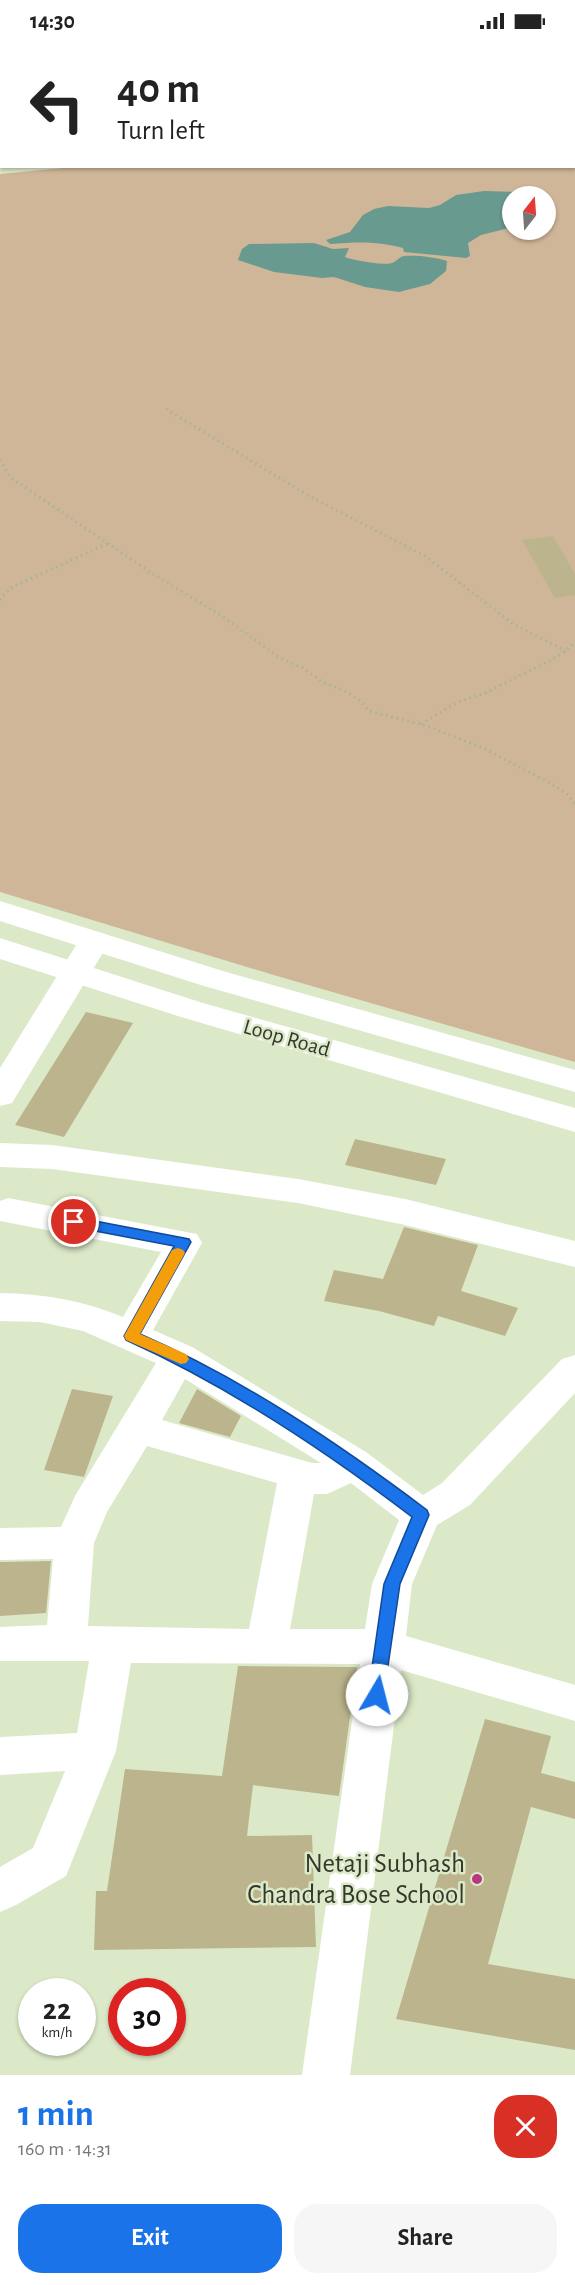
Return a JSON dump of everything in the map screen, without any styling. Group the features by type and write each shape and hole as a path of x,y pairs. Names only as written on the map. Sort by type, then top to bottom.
{"street":[{"name":"Loop Road","path":"0,911 226,982 575,1081"},
{"path":"0,1095 94,940"},
{"name":"Loop Road","path":"0,948 192,1010 575,1120"},
{"path":"0,1155 52,1157 298,1191 405,1212 575,1254"},
{"path":"8,1211 184,1242 131,1336"},
{"path":"0,1307 40,1308 91,1319 179,1357 352,1462 421,1515"},
{"path":"66,1642 74,1542 89,1507 179,1357"},
{"path":"326,2075 392,1584 421,1515 456,1494 575,1369"},
{"path":"138,1428 298,1475 327,1479 352,1462"},
{"path":"266,1646 298,1475"},
{"path":"0,1544 74,1542"},
{"path":"0,1644 66,1642 112,1645 383,1647 575,1703"},
{"path":"0,1891 50,1862 95,1751 112,1645"},
{"path":"0,1756 95,1751"}],"path":[{"path":"166,409 309,496 425,556 513,624 567,651"},
{"path":"0,460 10,477 222,616 280,658 303,668 322,682 345,691 361,701 369,711 445,732 537,773 563,790 575,804"},
{"path":"0,600 10,588 109,543"},
{"path":"420,724 458,702 505,683 567,651 575,641"}],"shaded area":[{"path":"63,168 575,168 575,1062 277,976 0,892 0,174"}],"water":[{"path":"484,191 502,192 502,230 481,235 468,243 470,256 466,258 404,252 403,248 376,243 330,244 326,240 350,232 363,215 374,209 388,206 429,208 440,205 456,195"},
{"path":"314,243 333,249 349,248 345,257 376,263 389,264 404,256 437,258 447,261 446,271 430,284 399,292 365,287 334,277 322,278 274,272 238,260 242,249 249,244"}],"building":[{"path":"553,536 575,574 575,595 555,598 522,540"},
{"path":"86,1012 133,1023 64,1137 15,1125"},
{"path":"355,1139 446,1159 436,1185 345,1165"},
{"path":"404,1227 478,1245 461,1291 518,1308 505,1336 438,1316 434,1326 379,1311 324,1301 334,1270 383,1279"},
{"path":"72,1389 113,1396 84,1477 44,1470"},
{"path":"197,1389 241,1416 230,1437 179,1423"},
{"path":"51,1561 46,1613 0,1616 0,1562"},
{"path":"238,1666 357,1667 339,1796 253,1785 247,1836 312,1835 316,1947 94,1950 96,1891 107,1891 125,1769 222,1776"},
{"path":"485,1719 551,1736 541,1773 575,1782 575,1819 531,1807 488,1964 575,1979 575,2050 396,2019"}],"slow traffic":[{"path":"178,1253 131,1336 181,1359"}],"place":[{"name":"Netaji Subhash Chandra Bose School","path":"477,1879"}],"route":[{"path":"74,1222 184,1242 131,1336 179,1357 260,1405 352,1462 421,1515 392,1584 377,1695"}]}
